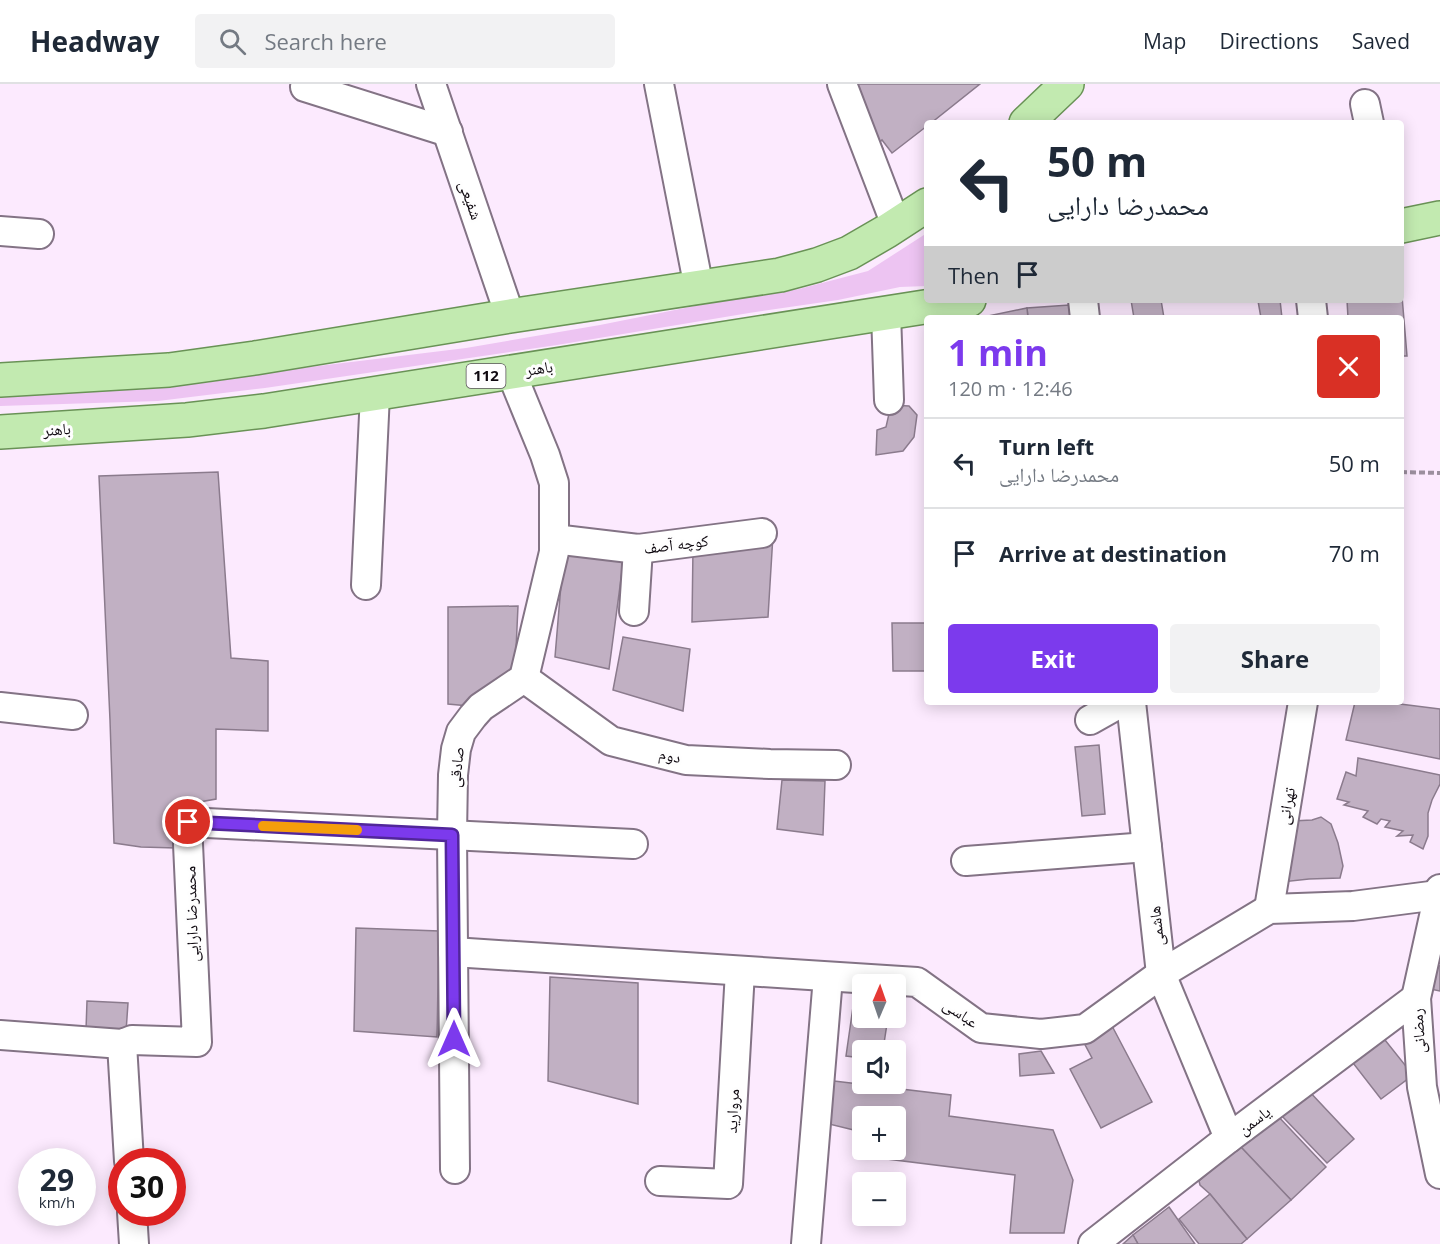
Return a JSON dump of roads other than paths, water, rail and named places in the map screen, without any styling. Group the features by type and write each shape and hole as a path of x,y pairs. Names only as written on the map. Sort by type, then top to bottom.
{"main road":[{"path":"1029,120 1067,84"},
{"path":"0,380 169,369 255,358 780,275 849,253 924,207"},
{"path":"1404,225 1440,218"},
{"name":"باهنر","path":"0,432 187,420 264,411 950,303"}],"street":[{"name":"شفیعی","path":"431,84 510,316"},
{"path":"659,84 699,288"},
{"path":"842,84 896,225"},
{"path":"305,87 448,132"},
{"path":"0,246 2,238 0,232 39,234"},
{"path":"886,313 889,400"},
{"path":"510,372 545,455 554,483 554,552 524,678"},
{"path":"366,585 375,394"},
{"name":"کوچه آصف","path":"555,539 638,549 762,532"},
{"path":"634,611 638,549"},
{"name":"دوم","path":"524,678 611,741 686,760 837,765"},
{"name":"صادقی","path":"455,1168 452,835 456,749 461,732 472,716 481,707 524,678"},
{"path":"1090,720 1117,705"},
{"name":"هاشمی","path":"1131,705 1161,974 1229,1138"},
{"name":"تهرانی","path":"1269,909 1303,705"},
{"path":"0,707 74,715"},
{"name":"محمدرضا دارایی","path":"122,1044 132,1040 196,1042 188,822 633,844"},
{"path":"966,861 1147,847"},
{"name":"عباسی","path":"453,952 917,982 981,1028 1041,1034 1085,1029 1161,974 1269,909 1353,906 1439,892"},
{"name":"رمضانی","path":"1439,892 1435,928 1416,998 1431,1090 1440,1174"},
{"name":"مروارید","path":"660,1181 728,1184 740,971"},
{"path":"806,1244 828,977"},
{"name":"یاسمن","path":"1093,1244 1229,1138 1416,998"},
{"path":"0,1035 122,1044 128,1148"},
{"path":"133,1226 134,1244"}]}
